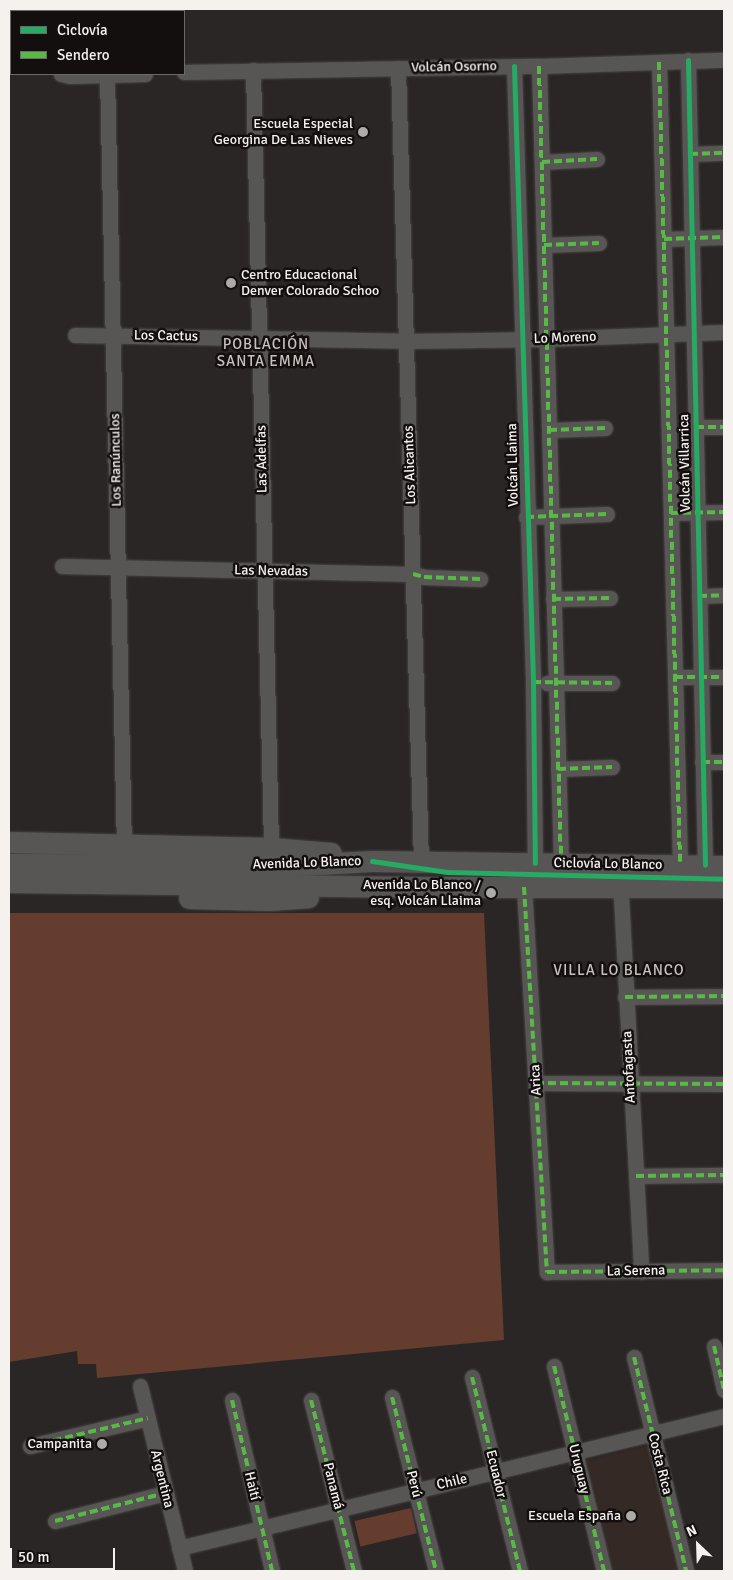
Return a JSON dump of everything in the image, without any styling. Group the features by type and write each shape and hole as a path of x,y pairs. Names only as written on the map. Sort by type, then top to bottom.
{"main road":[{"path":"9,842 126,864 271,848 330,853 372,861"},
{"name":"Avenida Lo Blanco","path":"9,864 299,865 372,861 714,865"},
{"name":"Avenida Lo Blanco","path":"9,882 126,864 373,885 724,887"},
{"path":"9,893 269,900 331,894 373,885"}],"street":[{"name":"Volcán Villarrica","path":"688,60 702,762 714,865"},
{"name":"Volcán Osorno","path":"185,72 539,66 724,60"},
{"name":"Volcán Villarrica","path":"660,62 680,864"},
{"name":"Volcán Llaima","path":"514,66 532,682 535,863"},
{"path":"539,66 560,863"},
{"name":"Los Alicantos","path":"398,68 421,862"},
{"name":"Las Adelfas","path":"253,70 271,848"},
{"path":"66,75 107,75"},
{"name":"Los Ranúnculos","path":"107,75 126,864"},
{"path":"690,154 724,153"},
{"path":"542,162 597,160"},
{"path":"664,239 724,237"},
{"path":"544,245 599,243"},
{"name":"Lo Moreno","path":"406,341 546,339 724,332"},
{"name":"Los Cactus","path":"75,335 406,341"},
{"path":"696,427 724,427"},
{"path":"549,430 605,428"},
{"path":"671,513 724,512"},
{"path":"526,517 607,514"},
{"name":"Las Nevadas","path":"62,566 413,574 424,577 480,578"},
{"path":"699,596 724,595"},
{"path":"553,599 610,598"},
{"path":"675,677 724,677"},
{"path":"532,682 612,683"},
{"path":"702,762 724,762"},
{"path":"558,768 612,768"},
{"name":"Antofagasta","path":"620,864 625,997 641,1271"},
{"name":"Arica","path":"524,887 548,1272"},
{"path":"625,997 724,996"},
{"path":"536,1084 724,1084"},
{"path":"636,1176 724,1175"},
{"name":"La Serena","path":"548,1272 724,1270"},
{"path":"714,1346 724,1390"},
{"name":"Costa Rica","path":"634,1357 686,1571"},
{"name":"Uruguay","path":"554,1366 604,1571"},
{"name":"Ecuador","path":"472,1377 520,1571"},
{"name":"Argentina","path":"140,1386 185,1571"},
{"name":"Perú","path":"392,1397 436,1571"},
{"name":"Haití","path":"232,1400 272,1571"},
{"name":"Panamá","path":"311,1400 354,1571"},
{"name":"Chile","path":"179,1548 724,1416"},
{"path":"30,1446 148,1418"},
{"path":"55,1521 166,1493"}],"shaded area":[{"path":"9,913 484,913 504,1340 97,1378 96,1364 78,1364 77,1351 9,1362"},
{"name":"Escuela España","path":"648,1446 679,1571 610,1571 584,1461"},
{"path":"411,1508 417,1533 360,1546 354,1521"}],"marked path":[{"path":"659,62 680,864"},
{"path":"539,66 561,863"},
{"path":"690,154 724,153"},
{"path":"542,162 597,159"},
{"path":"664,239 724,237"},
{"path":"544,245 599,243"},
{"path":"696,427 724,427"},
{"path":"549,430 605,428"},
{"path":"671,513 724,512"},
{"path":"526,517 607,514"},
{"path":"413,574 424,577 480,579"},
{"path":"699,596 724,595"},
{"path":"553,599 610,598"},
{"path":"675,677 724,677"},
{"path":"533,682 612,683"},
{"path":"702,762 724,762"},
{"path":"558,769 612,767"},
{"path":"524,887 547,1272 724,1270"},
{"path":"625,997 724,996"},
{"path":"536,1083 724,1084"},
{"path":"636,1176 724,1175"},
{"path":"714,1346 724,1390"},
{"path":"634,1357 686,1571"},
{"path":"554,1366 604,1571"},
{"path":"472,1377 520,1571"},
{"path":"392,1397 436,1571"},
{"path":"232,1400 272,1571"},
{"path":"311,1400 354,1571"},
{"path":"30,1446 148,1418"},
{"path":"55,1521 166,1493"}],"cycle path":[{"path":"688,60 705,865"},
{"path":"514,66 533,682 535,863"},
{"name":"Ciclovía Lo Blanco","path":"372,861 447,872 724,879"}],"place":[{"name":"Escuela Especial Georgina De Las Nieves","path":"363,132"},
{"name":"Centro Educacional Denver Colorado Schoo","path":"231,283"},
{"name":"Avenida Lo Blanco / esq. Volcán Llaima","path":"491,893"},
{"name":"Campanita","path":"102,1444"},
{"name":"Escuela España","path":"631,1516"}],"district":[{"name":"POBLACIÓN SANTA EMMA","path":"266,352"},
{"name":"VILLA LO BLANCO","path":"619,971"}]}
